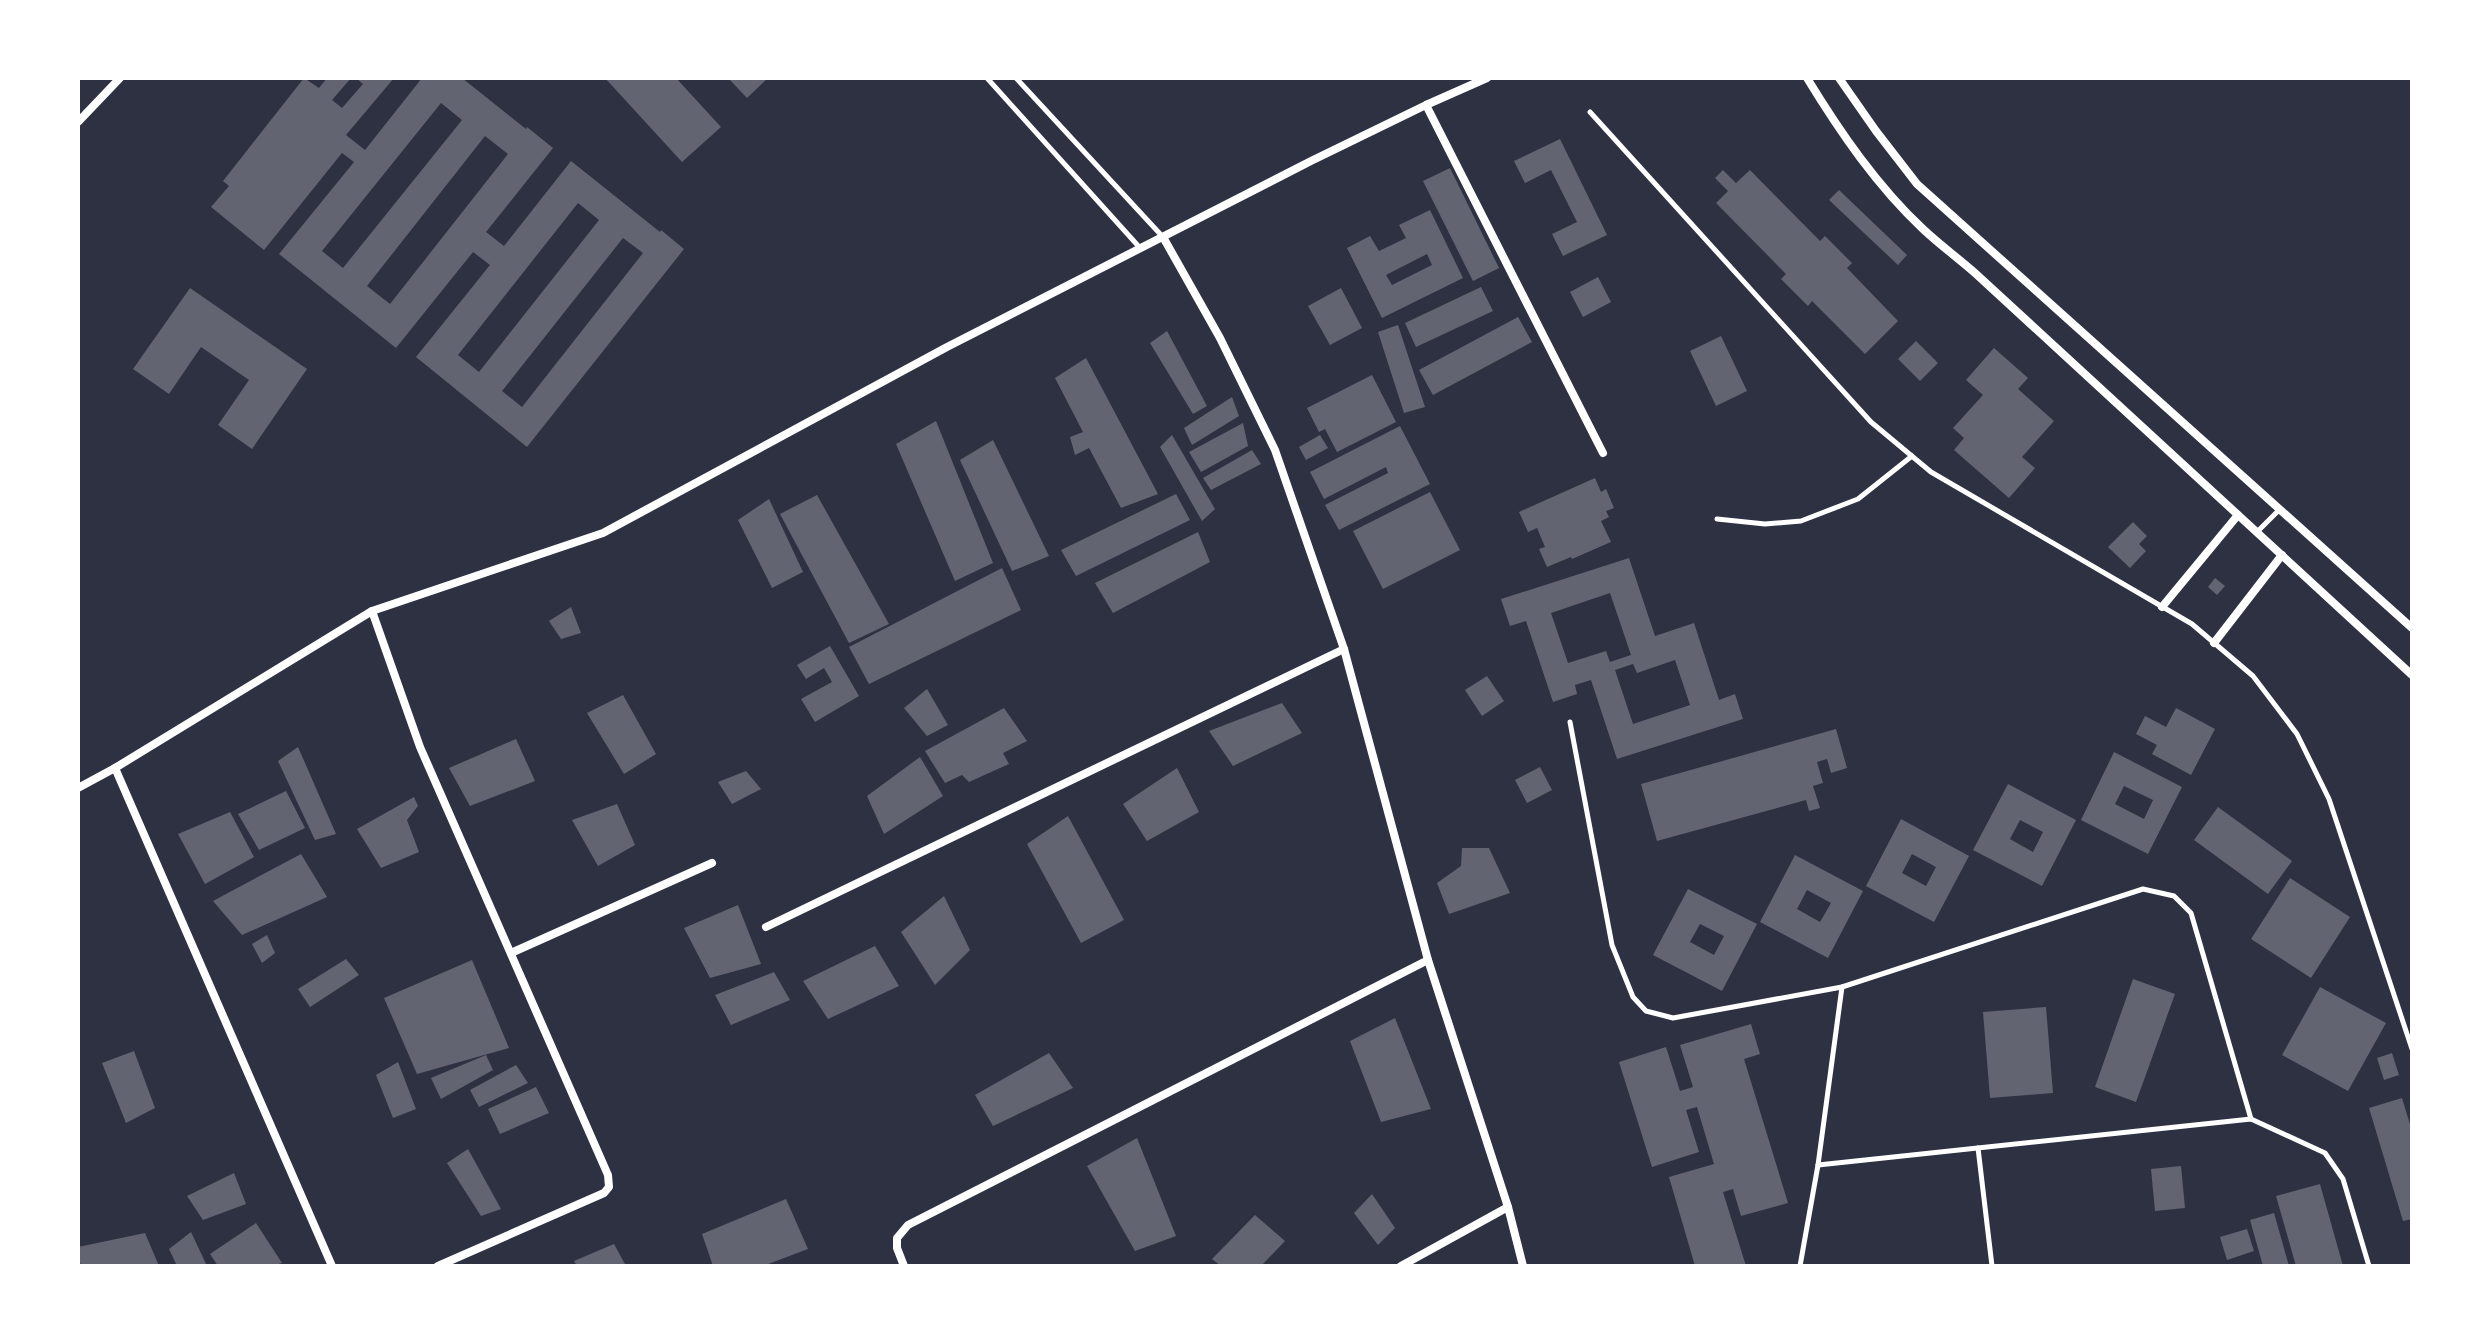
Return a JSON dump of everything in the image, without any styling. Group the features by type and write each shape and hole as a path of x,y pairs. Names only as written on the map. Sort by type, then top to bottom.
{"street":[{"path":"78,122 120,78"},
{"path":"78,788 372,611 603,533 947,347 1426,105 1487,78"},
{"path":"1807,78 1873,175 1922,229 1975,273 2412,675"},
{"path":"1839,78 1917,184 2412,628"},
{"path":"1426,105 1603,453"},
{"path":"1163,237 1220,338 1275,450 1344,649 1428,960 1508,1207 1523,1266"},
{"path":"2162,607 2238,515"},
{"path":"2214,643 2282,555"},
{"path":"372,611 420,747 608,1175 609,1187 604,1193 438,1266"},
{"path":"766,927 1344,649"},
{"path":"115,768 332,1266"},
{"path":"511,953 712,863"},
{"path":"904,1266 897,1248 897,1238 908,1225 1428,960"},
{"path":"1401,1266 1508,1207"}],"lane":[{"path":"987,78 1141,249"},
{"path":"1016,78 1163,237"},
{"path":"1590,112 1871,422 1931,472 2192,624 2253,676 2297,734 2329,799 2412,1049"},
{"path":"1717,519 1765,524 1801,521 1858,499 1912,456"},
{"path":"2257,532 2279,510"},
{"path":"1570,722 1612,945 1633,997 1646,1011 1673,1018 1842,987 2143,889 2174,896 2191,913 2251,1119"},
{"path":"1800,1266 1818,1165 1842,987"},
{"path":"1818,1165 2251,1119 2325,1153 2343,1179 2369,1266"},
{"path":"1978,1148 1992,1266"}],"building":[{"path":"304,78 319,88 327,78 351,78 332,100 342,108 363,84 356,78 394,78 346,135 365,150 422,78 462,78 553,148 486,232 504,246 571,161 684,249 527,447 416,357 490,265 473,252 396,348 279,254 354,162 342,153 264,250 211,207 229,186 223,181","holes":["441,103 462,120 343,268 322,251","485,136 508,154 390,304 367,286","578,203 599,220 479,372 458,355","623,238 643,253 522,407 502,391"]},
{"path":"605,78 676,78 721,127 682,162"},
{"path":"728,78 768,78 747,98"},
{"path":"1560,139 1607,235 1563,256 1552,234 1577,222 1551,170 1525,183 1514,161"},
{"path":"1450,168 1499,268 1473,281 1423,181"},
{"path":"1723,170 1736,183 1750,170 1820,241 1825,236 1852,263 1847,268 1898,321 1865,354 1812,301 1808,306 1781,279 1786,274 1716,203 1728,191 1715,178"},
{"path":"1839,190 1907,255 1898,265 1829,200"},
{"path":"1430,210 1463,278 1382,318 1347,248 1370,236 1379,251 1406,238 1399,225","holes":["1427,254 1432,265 1392,285 1386,275"]},
{"path":"1598,277 1611,302 1583,317 1570,292"},
{"path":"1481,287 1493,311 1416,347 1405,323"},
{"path":"190,288 307,369 252,449 218,425 249,380 201,347 169,394 133,369"},
{"path":"1341,288 1362,328 1330,345 1308,306"},
{"path":"1518,317 1532,342 1433,395 1419,370"},
{"path":"1398,325 1425,407 1404,413 1378,332"},
{"path":"1167,331 1207,406 1193,414 1150,343"},
{"path":"1721,336 1747,391 1716,406 1690,351"},
{"path":"1916,341 1938,363 1920,381 1898,359"},
{"path":"1994,348 2028,378 2018,389 2054,421 2022,457 2035,468 2009,498 1954,450 1964,438 1953,428 1983,395 1966,380"},
{"path":"1086,358 1158,494 1121,508 1089,448 1075,455 1070,437 1083,432 1055,378"},
{"path":"1372,375 1396,422 1337,452 1325,429 1319,432 1307,408"},
{"path":"1232,397 1239,416 1192,445 1184,428"},
{"path":"936,421 993,563 955,581 896,444"},
{"path":"1243,423 1248,446 1201,472 1189,452"},
{"path":"1400,426 1430,484 1339,530 1325,505 1388,473 1386,467 1324,499 1310,472"},
{"path":"1172,435 1215,509 1202,521 1160,447"},
{"path":"1320,435 1328,448 1306,460 1299,447"},
{"path":"993,440 1049,556 1012,571 960,460"},
{"path":"1252,450 1261,464 1211,490 1203,478"},
{"path":"1595,478 1601,492 1606,489 1614,508 1606,511 1609,517 1601,521 1611,542 1547,567 1539,549 1545,547 1537,528 1528,532 1519,512"},
{"path":"1430,492 1460,550 1383,589 1353,531"},
{"path":"1176,494 1190,520 1076,576 1061,550"},
{"path":"817,495 889,624 849,643 780,514"},
{"path":"769,499 803,572 772,588 738,520"},
{"path":"2133,522 2147,536 2139,544 2146,551 2130,568 2108,547"},
{"path":"1198,532 1210,562 1113,613 1095,583"},
{"path":"1629,558 1655,636 1694,623 1719,700 1735,694 1743,719 1617,759 1591,680 1575,685 1577,694 1553,702 1526,621 1510,626 1501,599","holes":["1610,593 1631,655 1610,662 1606,651 1568,663 1551,613","1675,660 1690,705 1633,724 1615,670 1633,664 1637,673"]},
{"path":"1002,568 1021,610 869,684 849,647"},
{"path":"2215,578 2225,586 2217,595 2208,587"},
{"path":"571,607 581,633 561,639 549,621"},
{"path":"830,646 859,696 815,722 801,699 832,682 824,668 806,679 797,665"},
{"path":"1487,676 1504,701 1482,716 1465,690"},
{"path":"927,689 948,725 927,736 904,708"},
{"path":"623,695 656,754 624,774 587,713"},
{"path":"1282,703 1302,733 1233,766 1209,731"},
{"path":"1004,708 1027,741 1003,753 1009,764 969,782 962,775 945,783 925,751"},
{"path":"2176,708 2215,729 2191,775 2152,754 2157,745 2136,734 2145,716 2166,727"},
{"path":"1836,729 1847,768 1831,773 1827,759 1817,762 1823,783 1813,786 1820,808 1809,811 1806,800 1657,841 1641,784"},
{"path":"516,739 535,781 470,806 449,768"},
{"path":"298,747 336,834 315,840 278,761"},
{"path":"2114,752 2182,787 2148,854 2081,820","holes":["2124,786 2153,800 2144,819 2115,804"]},
{"path":"920,757 943,796 884,834 867,796"},
{"path":"1540,767 1552,790 1527,803 1515,780"},
{"path":"1177,768 1199,812 1147,841 1123,804"},
{"path":"746,771 761,789 732,804 718,782"},
{"path":"2008,784 2076,820 2042,886 1973,850","holes":["2020,820 2043,832 2033,852 2010,839"]},
{"path":"286,791 305,828 259,850 238,814"},
{"path":"414,797 418,806 407,820 419,852 381,868 357,829"},
{"path":"617,804 635,845 598,866 572,820"},
{"path":"2218,807 2292,861 2268,894 2194,840"},
{"path":"230,812 254,857 205,884 178,834"},
{"path":"1068,816 1124,920 1081,943 1027,844"},
{"path":"1901,819 1969,856 1934,922 1866,886","holes":["1912,854 1936,867 1926,886 1902,873"]},
{"path":"1462,848 1489,848 1510,893 1449,914 1437,883 1461,866"},
{"path":"301,854 327,897 242,935 213,901"},
{"path":"1795,855 1863,891 1828,958 1760,922","holes":["1807,890 1831,903 1820,922 1797,909"]},
{"path":"2290,878 2350,917 2311,978 2251,939"},
{"path":"1688,889 1757,924 1722,991 1653,955","holes":["1700,924 1724,936 1714,955 1690,942"]},
{"path":"944,896 970,950 935,985 901,932"},
{"path":"738,905 761,964 710,978 684,928"},
{"path":"267,935 275,953 262,963 252,944"},
{"path":"875,946 899,986 828,1019 803,981"},
{"path":"346,959 359,975 310,1007 298,989"},
{"path":"472,960 509,1048 417,1074 384,998"},
{"path":"774,972 790,1000 731,1025 715,995"},
{"path":"2133,979 2175,994 2136,1102 2095,1087"},
{"path":"2320,987 2386,1023 2348,1091 2282,1055"},
{"path":"2046,1007 2053,1093 1990,1098 1983,1012"},
{"path":"1395,1018 1431,1109 1381,1122 1350,1041"},
{"path":"1751,1024 1760,1054 1744,1059 1788,1203 1741,1216 1733,1189 1723,1192 1746,1266 1695,1266 1669,1177 1714,1164 1697,1107 1686,1110 1699,1152 1652,1167 1619,1062 1666,1047 1680,1091 1693,1087 1680,1045"},
{"path":"134,1051 155,1108 126,1123 102,1063"},
{"path":"1049,1053 1073,1088 993,1126 975,1095"},
{"path":"2392,1053 2399,1075 2384,1080 2377,1058"},
{"path":"486,1055 493,1070 441,1099 431,1078"},
{"path":"398,1062 416,1109 393,1118 376,1075"},
{"path":"516,1065 528,1083 479,1107 470,1090"},
{"path":"536,1087 549,1113 500,1134 488,1109"},
{"path":"2402,1098 2412,1131 2412,1219 2403,1221 2369,1108"},
{"path":"1137,1138 1176,1236 1135,1251 1087,1166"},
{"path":"468,1149 501,1209 481,1216 447,1163"},
{"path":"2181,1166 2185,1208 2155,1211 2151,1169"},
{"path":"234,1173 246,1204 203,1220 187,1196"},
{"path":"2320,1184 2343,1266 2296,1266 2276,1196"},
{"path":"1372,1194 1395,1228 1378,1245 1354,1213"},
{"path":"786,1199 808,1249 763,1266 713,1266 702,1234"},
{"path":"2274,1213 2289,1266 2263,1266 2250,1220"},
{"path":"1255,1215 1285,1241 1261,1266 1221,1266 1212,1259"},
{"path":"256,1223 282,1263 271,1266 218,1266 210,1254"},
{"path":"2247,1229 2254,1251 2227,1260 2220,1237"},
{"path":"191,1232 207,1266 177,1266 169,1249"},
{"path":"145,1233 159,1266 82,1266 78,1260 78,1247"},
{"path":"614,1244 626,1266 577,1266 574,1261"}]}
